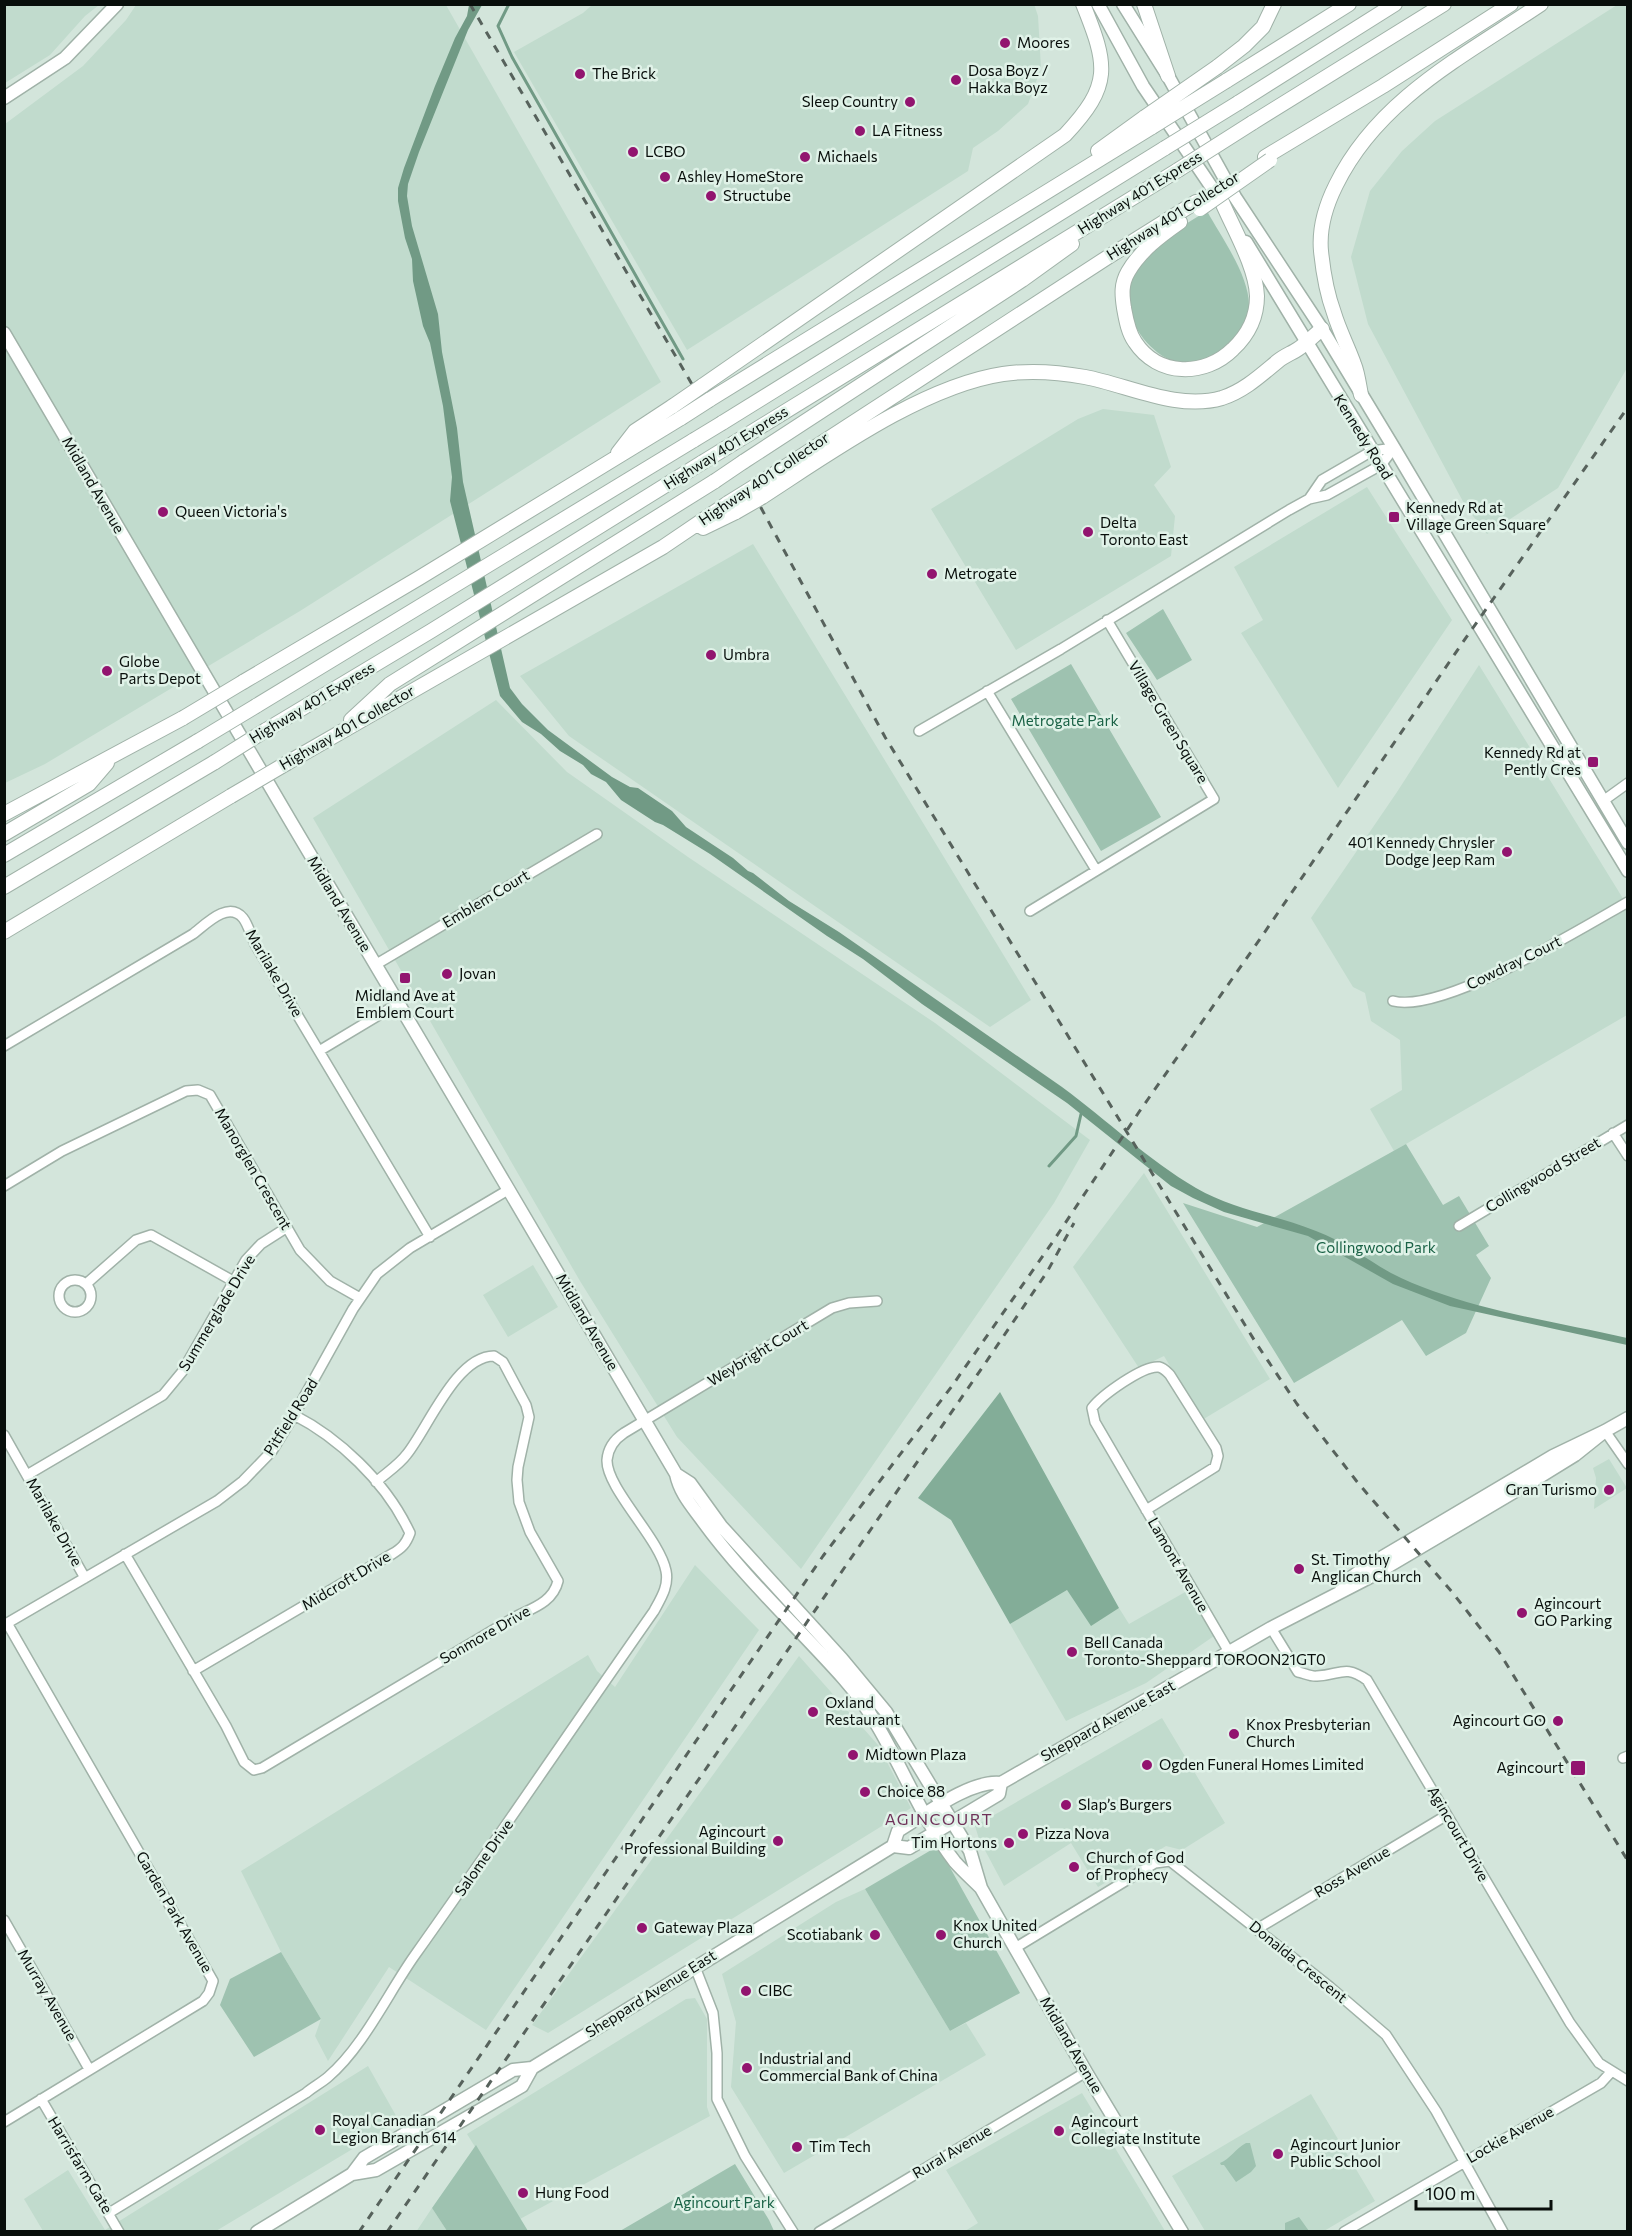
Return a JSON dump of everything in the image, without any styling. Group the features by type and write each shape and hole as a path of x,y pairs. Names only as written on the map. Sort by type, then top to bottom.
{"highway":[{"path":"4,814 183,718 612,460 677,412 702,386 1065,135 1094,101 1100,84 1102,65 1098,45 1083,4"},
{"path":"1144,4 1168,76"},
{"path":"677,412 709,400 1072,176 1148,122 1244,46 1263,27 1274,4"},
{"path":"1148,122 1226,81 1349,4"},
{"name":"Highway 401 Express","path":"4,855 198,741 722,423 1395,4"},
{"name":"Highway 401 Express","path":"4,886 431,631 1444,4"},
{"name":"Highway 401 Collector","path":"4,932 287,763 760,491 1108,257 1198,206 1315,128 1511,4"},
{"path":"1361,395 1355,366 1334,313 1321,250 1322,225 1330,197 1346,164 1367,134 1393,107 1422,84 1541,4"},
{"path":"334,736 390,684 715,481 1022,280 1157,183"},
{"path":"1198,206 1141,254 1127,274 1122,292 1126,323 1134,341 1143,353 1157,364 1179,370 1198,369 1213,364 1227,355 1249,332 1257,298 1256,286 1251,268 1222,202"},
{"path":"760,491 897,412 961,385 1002,374 1055,373 1085,377 1181,400 1206,402 1225,397 1255,381 1322,329"},
{"path":"4,834 89,784 112,757"}],"main road":[{"path":"4,98 65,58 117,4"},
{"name":"Kennedy Road","path":"1098,4 1143,86 1222,202 1628,871"},
{"name":"Kennedy Road","path":"1123,4 1168,76 1235,196 1322,329 1394,448 1628,843"},
{"name":"Midland Avenue","path":"4,333 676,1474 679,1488 724,1550 845,1680 897,1760 935,1831 955,1861 981,1888"},
{"name":"Sheppard Avenue East","path":"893,1846 898,1831 943,1804 977,1786 991,1782 1001,1783 1271,1628 1370,1577 1575,1455 1605,1431 1628,1418"},
{"name":"Midland Avenue","path":"676,1474 690,1483 721,1526 842,1659 886,1712 970,1851 981,1888 1015,1948 1182,2232"},
{"name":"Sheppard Avenue East","path":"257,2232 352,2174 364,2158 513,2070 532,2068 893,1846 909,1848 953,1822 999,1794 1001,1783"},
{"name":"Sheppard Avenue East","path":"352,2174 376,2170 522,2085 532,2068"}],"street":[{"path":"1308,499 1322,480 1372,451 1394,448"},
{"path":"920,731 1308,499 1327,495 1381,465 1394,448"},
{"name":"Village Green Square","path":"1030,911 1214,799 1107,620"},
{"path":"987,691 1096,870"},
{"path":"1603,801 1628,783"},
{"name":"Emblem Court","path":"375,965 597,834"},
{"name":"Cowdray Court","path":"1393,1001 1414,1002 1466,986 1533,956 1628,902"},
{"name":"Marilake Drive","path":"4,1046 193,934 219,915 232,912 242,916 255,944 430,1237"},
{"path":"319,1051 399,1003"},
{"name":"Manorglen Crescent","path":"4,1186 76,1144 186,1091 198,1090 210,1095 300,1250 337,1286 360,1298"},
{"name":"Collingwood Street","path":"1460,1226 1628,1125"},
{"path":"1613,1133 1628,1156"},
{"name":"Pitfield Road","path":"6,1624 217,1501 238,1485 272,1451 360,1298 386,1265 508,1190"},
{"name":"Summerglade Drive","path":"27,1475 163,1395 182,1372 246,1260 261,1244 286,1228"},
{"path":"86,1284 136,1240 151,1235 233,1281"},
{"name":"Weybright Court","path":"645,1421 832,1308 865,1300 877,1301"},
{"name":"Sonmore Drive","path":"125,1554 226,1726 244,1762 254,1770 271,1763 454,1653 551,1598 558,1581 525,1521 518,1490 520,1455 529,1417 526,1405 503,1362 498,1358 489,1356 482,1358 456,1378 407,1455 376,1482"},
{"name":"Lamont Avenue","path":"1146,1510 1215,1467 1218,1456 1216,1448 1170,1375 1157,1367 1147,1370 1104,1395 1092,1408 1095,1422 1146,1510 1229,1652"},
{"name":"Midcroft Drive","path":"194,1671 403,1547 410,1533 376,1482 328,1434 294,1415"},
{"name":"Salome Drive","path":"109,2213 306,2093 340,2066 408,1964 504,1831 654,1611 664,1594 667,1582 666,1571 661,1556 614,1481 607,1462 611,1448 618,1437 645,1421"},
{"path":"1605,1431 1628,1464"},
{"name":"Marilake Drive","path":"4,1435 85,1578"},
{"name":"Garden Park Avenue","path":"4,2121 202,2001 209,1993 213,1981 6,1624"},
{"name":"Agincourt Drive","path":"1271,1628 1298,1672 1315,1677 1354,1671 1367,1680 1570,2023 1599,2063 1628,2081"},
{"name":"Ross Avenue","path":"1257,1929 1447,1815"},
{"name":"Donalda Crescent","path":"1015,1948 1155,1863 1165,1860 1174,1864 1330,1987 1386,2035 1436,2111 1503,2232"},
{"name":"Murray Avenue","path":"4,1920 89,2069"},
{"path":"695,1967 713,2013 717,2053 717,2099 746,2156 793,2232"},
{"name":"Rural Avenue","path":"819,2232 1086,2072"},
{"name":"Lockie Avenue","path":"1344,2232 1601,2083 1611,2072"},
{"name":"Harrisfarm Gate","path":"41,2099 119,2232"}],"shaded area":[{"path":"5,4 99,5 85,16 50,55 5,83"},
{"path":"1034,4 1038,16 1041,68 1028,104 998,131 973,148 968,171 687,350 514,52 583,13 592,5"},
{"path":"136,5 446,5 661,382 300,611 45,764 5,783 5,124 83,66 126,20"},
{"path":"469,5 482,5 468,30 419,152 408,184 407,196 412,226 438,314 442,352 457,428 463,482 510,688 522,704 548,730 612,777 630,787 638,788 672,811 686,827 733,858 789,901 839,932 1062,1087 1144,1152 1196,1188 1225,1202 1326,1235 1391,1273 1428,1289 1504,1312 1627,1338 1627,1345 1450,1306 1393,1284 1308,1236 1224,1212 1171,1186 1067,1103 710,854 621,800 606,782 591,774 583,765 560,751 541,734 522,722 500,696 450,501 452,477 443,406 430,343 423,326 413,281 412,259 405,238 398,201 398,188 404,168 435,86 467,16"},
{"path":"1617,5 1628,5 1627,368 1558,488 1487,534 1466,507 1368,324 1351,257 1370,191 1402,151 1435,121"},
{"path":"1103,409 1154,415 1171,467 1154,485 1175,516 1171,556 1016,650 931,509 1078,419"},
{"path":"1367,487 1452,620 1338,788 1241,633 1263,620 1234,567"},
{"path":"753,544 1031,1000 990,1027 569,736 520,676"},
{"path":"1479,665 1627,905 1627,1015 1394,1151 1370,1109 1402,1090 1400,1040 1371,1021 1365,993 1353,987 1311,918 1397,792"},
{"path":"496,700 567,772 688,857 935,1023 1090,1140 1054,1203 801,1569 677,1437 580,1281 313,818"},
{"path":"1144,1173 1270,1379 1202,1420 1164,1356 1139,1368 1073,1267"},
{"path":"533,1265 558,1307 508,1337 483,1295"},
{"path":"1000,1392 1119,1608 1091,1626 1067,1590 1010,1624 951,1520 918,1498"},
{"path":"1609,1459 1627,1488 1594,1509 1596,1478 1593,1468"},
{"path":"695,1565 759,1630 486,2030 389,1967 328,2061 315,2036 321,2019 281,1952 241,1871 588,1655 597,1671 615,1687"},
{"path":"1067,1590 1091,1625 1119,1608 1129,1624 1187,1591 1214,1636 1146,1683 1066,1721 1010,1624"},
{"path":"799,1656 878,1745 911,1808 548,2033 532,2025"},
{"path":"1162,1718 1225,1823 1182,1850 1166,1846 1098,1887 1071,1843 1004,1886 979,1839 975,1826"},
{"path":"865,1889 950,2031 966,2023 986,2055 784,2173 731,2087 736,2022 722,1974 836,1902"},
{"path":"695,1998 707,2019 707,2107 710,2116 520,2219 467,2134 686,1999"},
{"path":"368,2066 399,2121 216,2231 43,2231 24,2199 68,2170 105,2230"},
{"name":"Agincourt Collegiate Institute","path":"1082,2093 1165,2231 965,2231 978,2223 946,2170"},
{"name":"Agincourt Junior Public School","path":"1311,2094 1375,2201 1324,2231 1205,2231 1172,2176"},
{"path":"432,2208 447,2231 416,2232"}],"green space":[{"path":"1207,211 1234,257 1245,283 1249,307 1247,321 1240,337 1223,351 1201,360 1179,362 1160,355 1137,329 1129,308 1130,286 1139,267 1156,246"},
{"path":"1163,609 1192,660 1157,680 1126,633"},
{"name":"Metrogate Park","path":"1071,664 1161,817 1101,851 1011,699"},
{"name":"Collingwood Park","path":"1406,1144 1443,1205 1459,1196 1489,1246 1476,1255 1491,1278 1466,1333 1426,1356 1402,1320 1294,1383 1183,1203 1257,1227"},
{"path":"938,1846 1020,1993 950,2031 865,1889"},
{"path":"281,1952 321,2019 254,2057 220,2005 230,1979"},
{"path":"1246,2143 1250,2143 1256,2166 1236,2182 1220,2163"},
{"path":"476,2145 528,2231 447,2231 432,2208"},
{"name":"Agincourt Park","path":"735,2164 774,2231 620,2231"},
{"path":"1299,2217 1309,2231 1285,2231 1285,2223"}],"waterway":[{"path":"509,4 498,26 512,57 683,359"},
{"path":"1049,1166 1076,1136 1081,1114"}],"railway":[{"path":"470,4 693,386"},
{"path":"359,2232 823,1556 952,1386 1463,642 1628,407"},
{"path":"753,493 885,737 1256,1343 1297,1404 1358,1483 1452,1592 1499,1652 1628,1861"},
{"path":"387,2232 984,1365 1047,1272 1074,1223"}],"place":[{"name":"Moores","path":"1005,43"},
{"name":"The Brick","path":"580,74"},
{"name":"Dosa Boyz / Hakka Boyz","path":"956,80"},
{"name":"Sleep Country","path":"910,102"},
{"name":"LA Fitness","path":"860,131"},
{"name":"LCBO","path":"633,152"},
{"name":"Michaels","path":"805,157"},
{"name":"Ashley HomeStore","path":"665,177"},
{"name":"Structube","path":"711,196"},
{"name":"Queen Victoria's","path":"163,512"},
{"name":"Kennedy Rd at Village Green Square","path":"1394,517"},
{"name":"Delta Toronto East","path":"1088,532"},
{"name":"Metrogate","path":"932,574"},
{"name":"Umbra","path":"711,655"},
{"name":"Globe Parts Depot","path":"107,671"},
{"name":"Kennedy Rd at Pently Cres","path":"1593,762"},
{"name":"401 Kennedy Chrysler Dodge Jeep Ram","path":"1507,852"},
{"name":"Jovan","path":"447,974"},
{"name":"Midland Ave at Emblem Court","path":"405,978"},
{"name":"Gran Turismo","path":"1609,1490"},
{"name":"St. Timothy Anglican Church","path":"1299,1569"},
{"name":"Agincourt GO Parking","path":"1522,1613"},
{"name":"Bell Canada Toronto-Sheppard TOROON21GT0","path":"1072,1652"},
{"name":"Oxland Restaurant","path":"813,1712"},
{"name":"Agincourt GO","path":"1558,1721"},
{"name":"Knox Presbyterian Church","path":"1234,1734"},
{"name":"Midtown Plaza","path":"853,1755"},
{"name":"Ogden Funeral Homes Limited","path":"1147,1765"},
{"name":"Agincourt","path":"1578,1768"},
{"name":"Choice 88","path":"865,1792"},
{"name":"Slap’s Burgers","path":"1066,1805"},
{"name":"Pizza Nova","path":"1023,1834"},
{"name":"Agincourt Professional Building","path":"778,1841"},
{"name":"Tim Hortons","path":"1009,1843"},
{"name":"Church of God of Prophecy","path":"1074,1867"},
{"name":"Gateway Plaza","path":"642,1928"},
{"name":"Scotiabank","path":"875,1935"},
{"name":"Knox United Church","path":"941,1935"},
{"name":"CIBC","path":"746,1991"},
{"name":"Industrial and Commercial Bank of China","path":"747,2068"},
{"name":"Royal Canadian Legion Branch 614","path":"320,2130"},
{"name":"Agincourt Collegiate Institute","path":"1059,2131"},
{"name":"Tim Tech","path":"797,2147"},
{"name":"Agincourt Junior Public School","path":"1278,2154"},
{"name":"Hung Food","path":"523,2193"}],"district":[{"name":"AGINCOURT","path":"939,1819"}]}
